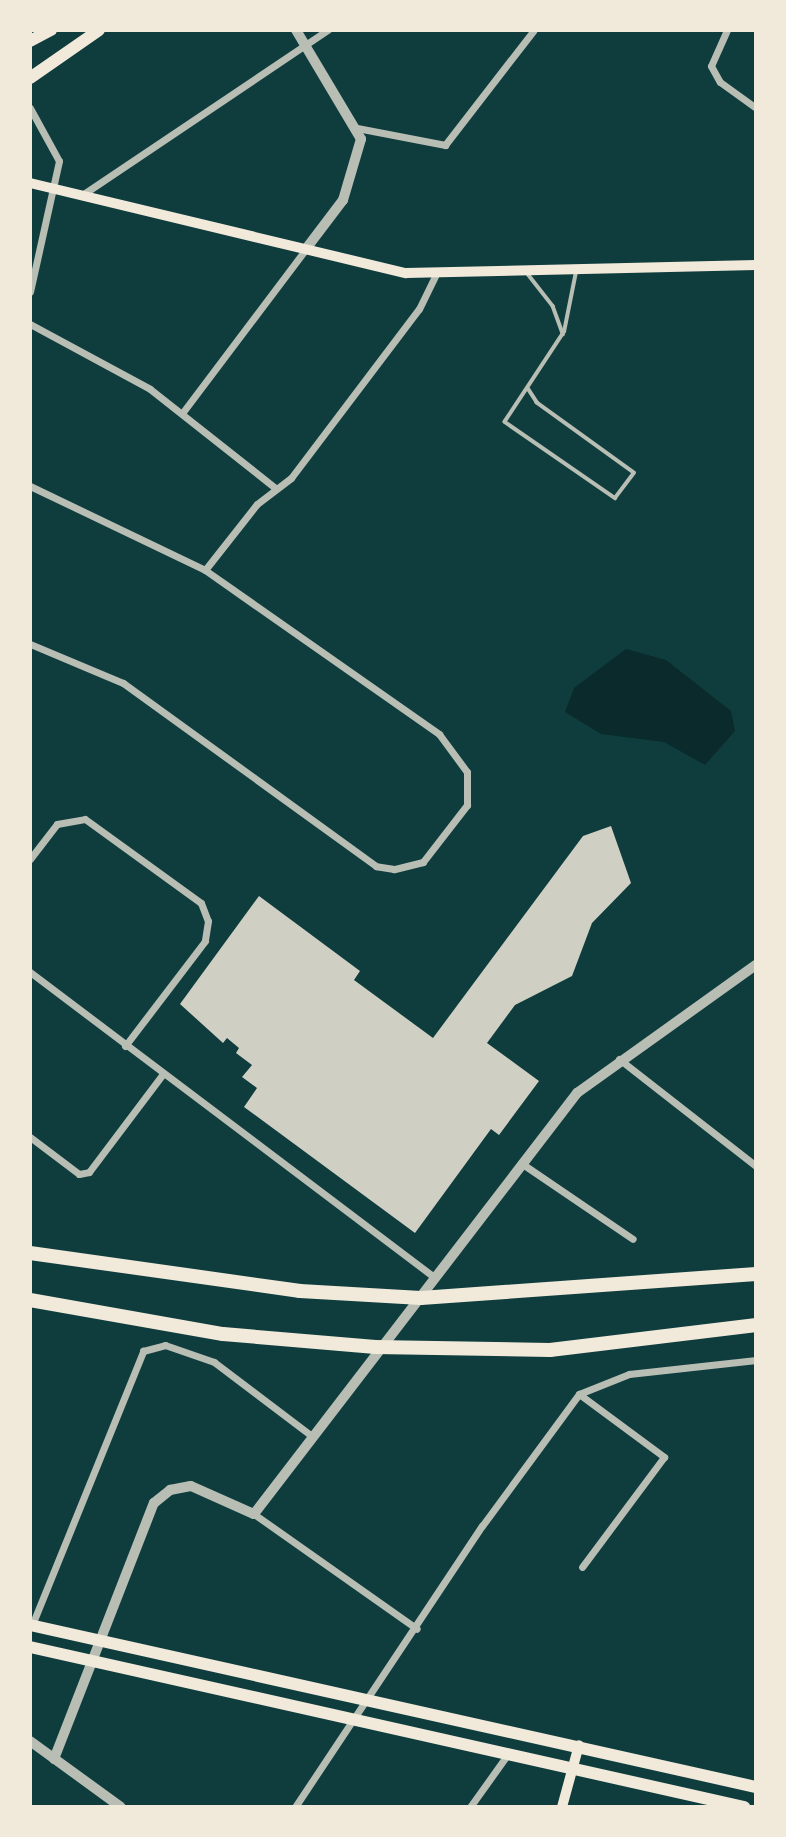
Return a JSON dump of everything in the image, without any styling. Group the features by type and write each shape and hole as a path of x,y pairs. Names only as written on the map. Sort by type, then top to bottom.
{"highway":[{"path":"30,1253 370,1296 483,1295 756,1274"},
{"path":"30,1300 321,1345 550,1350 756,1325"}],"main road":[{"path":"30,40 51,30"},
{"path":"30,78 99,30"},
{"path":"30,183 305,250 435,276 756,265"},
{"path":"31,1625 579,1745 756,1787"},
{"path":"30,1647 510,1751 744,1807"},
{"path":"562,1807 579,1745"}],"street":[{"path":"183,412 348,189 361,139 357,128 296,30"},
{"path":"81,195 328,30"},
{"path":"357,128 445,145 534,30"},
{"path":"727,30 711,66 720,82 756,108"},
{"path":"30,108 57,152 56,189 30,292"},
{"path":"205,570 274,486 290,478 336,420 419,309 435,276"},
{"path":"30,324 183,412 274,486"},
{"path":"30,486 205,570 453,746 469,790 447,838 409,868 376,866 123,683 32,644 30,656"},
{"path":"30,859 57,824 85,819 201,904 208,921 205,941 125,1046"},
{"path":"254,1514 577,1093 618,1058 756,965"},
{"path":"30,972 162,1075 434,1277"},
{"path":"618,1058 756,1167"},
{"path":"30,1137 79,1174 89,1172 162,1075"},
{"path":"522,1163 633,1239"},
{"path":"31,1625 131,1366 144,1350 165,1345 215,1362 312,1436"},
{"path":"295,1807 371,1699 482,1526 579,1394 629,1374 756,1360"},
{"path":"579,1394 664,1457 582,1567"},
{"path":"54,1759 149,1511 170,1490 191,1486 254,1514 417,1629"},
{"path":"30,1741 121,1807"},
{"path":"470,1807 510,1751"}],"lane":[{"path":"528,389 537,403 634,473 615,498 505,422 563,334 576,272"},
{"path":"528,274 553,306 563,334"}],"water":[{"path":"626,649 666,660 731,711 735,731 705,765 664,742 601,734 565,712 574,688"}],"building":[{"path":"611,826 631,883 592,923 572,976 515,1005 487,1043 539,1081 499,1135 491,1129 415,1233 244,1107 257,1088 242,1077 252,1065 236,1053 239,1048 227,1038 223,1043 180,1004 259,896 360,971 354,980 433,1038 583,836"}]}
